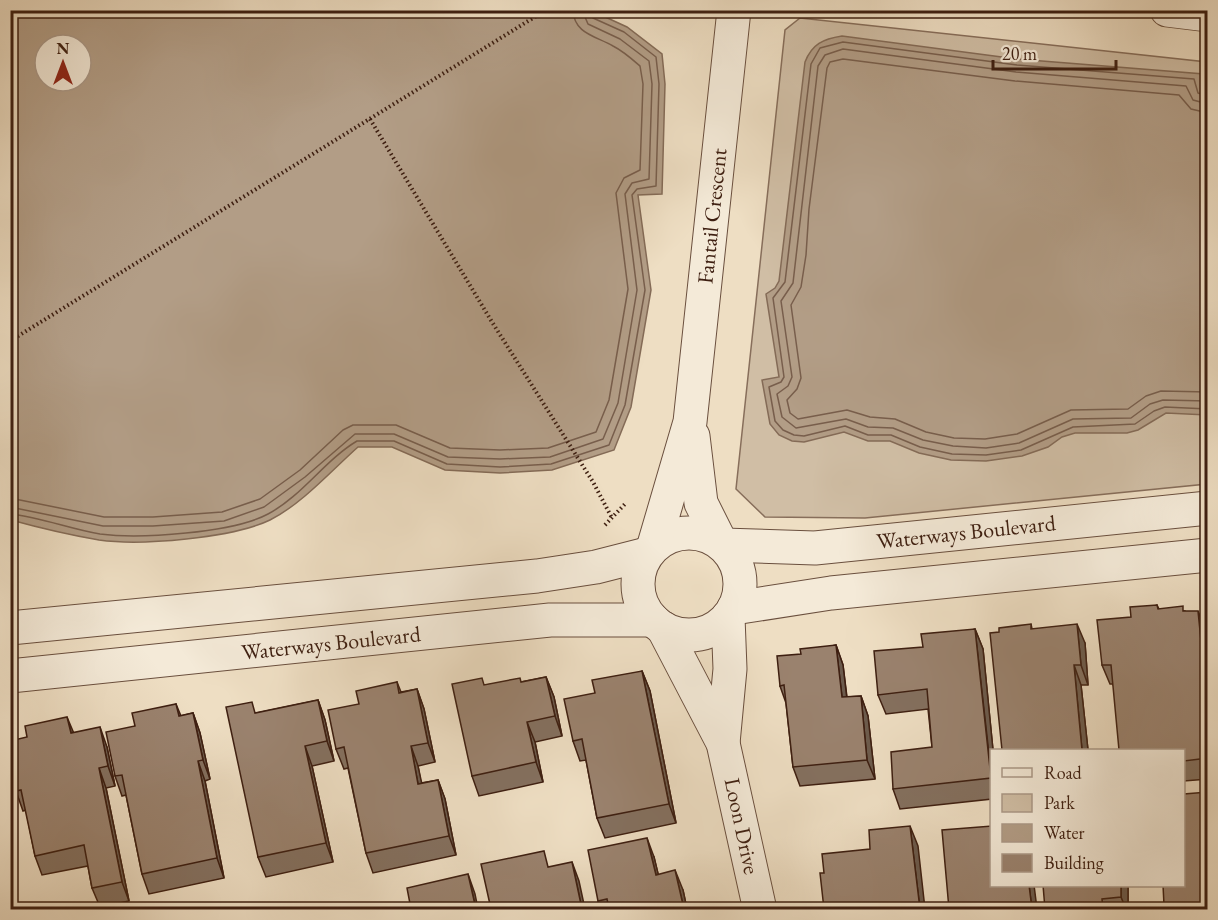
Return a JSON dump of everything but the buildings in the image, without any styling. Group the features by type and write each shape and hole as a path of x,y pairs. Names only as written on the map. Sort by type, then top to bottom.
{"street":[{"name":"Fantail Crescent","path":"651,550 690,422 735,10"},
{"path":"1167,10 1208,15"},
{"name":"Fantail Crescent","path":"690,422 701,503 722,544"},
{"name":"Waterways Boulevard","path":"722,544 815,548 1208,508"},
{"path":"688,532 710,537 722,544 736,564 740,575 738,597 731,613 719,626 697,634 674,632 658,624 640,600 638,589 641,565 651,550 664,539 688,532"},
{"name":"Waterways Boulevard","path":"10,628 537,576 607,565 651,550"},
{"name":"Waterways Boulevard","path":"731,613 831,593 1208,555"},
{"name":"Loon Drive","path":"723,742 730,669 731,613"},
{"name":"Waterways Boulevard","path":"10,676 550,620 658,624"},
{"name":"Loon Drive","path":"658,624 723,742 760,909"}],"path":[{"path":"10,341 546,10"},
{"path":"370,119 492,322 593,482 612,518"},
{"path":"596,533 627,502"}],"green space":[{"path":"800,18 1207,62 1207,484 865,518 765,517 736,489 785,30"}],"water":[{"path":"590,10 627,27 662,54 665,84 662,194 638,195 651,290 631,407 614,450 552,470 500,473 445,470 392,447 358,447 305,496 270,520 234,532 186,539 117,542 55,531 11,520 11,11"},
{"path":"842,36 1017,59 1204,74 1202,90 1208,91 1207,415 1166,413 1138,430 1127,433 1075,433 1062,437 1048,447 1022,456 986,461 951,460 919,453 890,441 868,441 844,432 804,442 792,441 779,435 770,424 762,380 779,377 766,294 775,288 779,281 805,62 819,43"}]}
